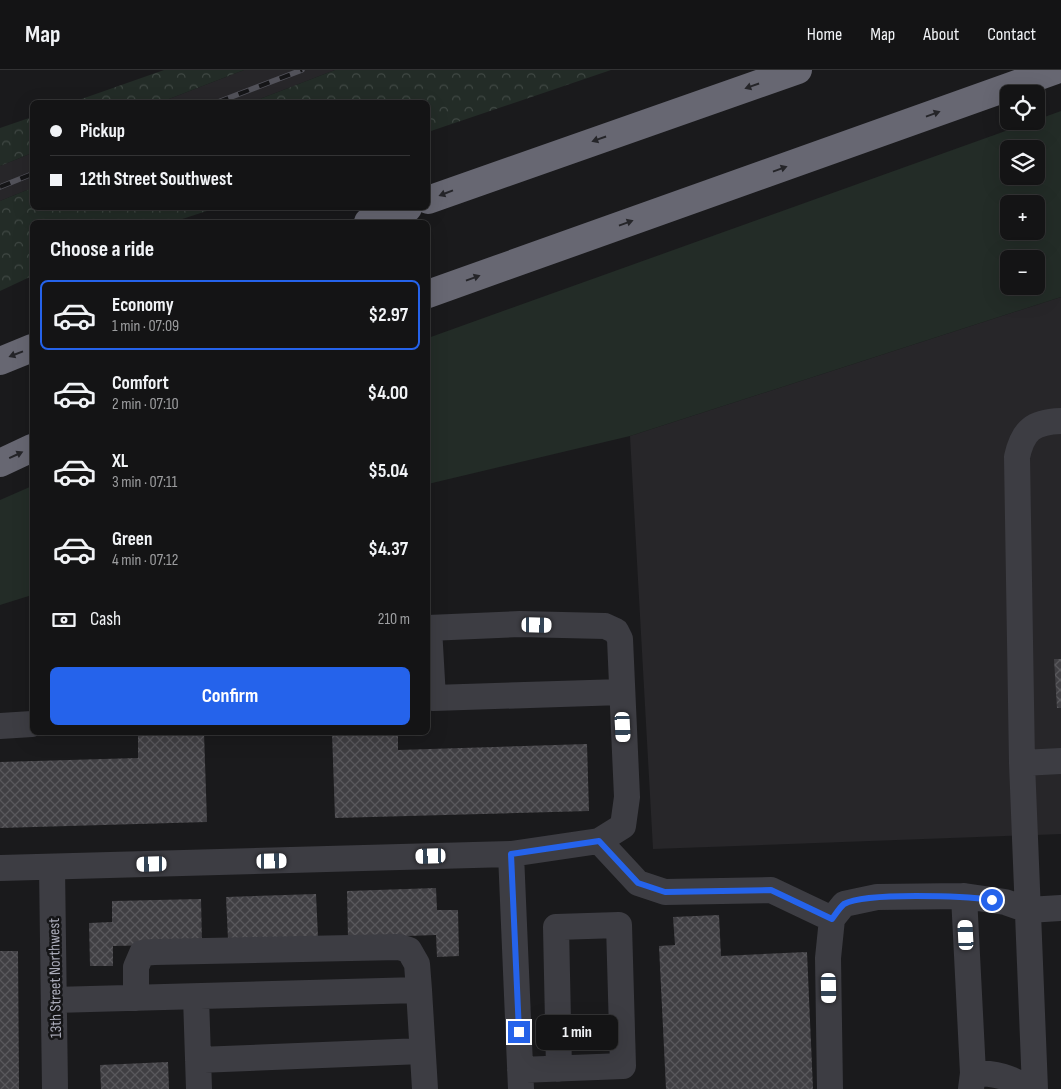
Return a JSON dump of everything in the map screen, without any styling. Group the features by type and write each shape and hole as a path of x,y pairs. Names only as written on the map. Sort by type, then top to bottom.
{"highway":[{"path":"430,199 798,70"},
{"path":"430,293 1056,70"},
{"path":"374,220 402,210"},
{"path":"0,361 30,349"},
{"path":"0,463 30,449"}],"street":[{"path":"1035,1089 1022,763 1017,457 1021,438 1031,428 1050,421 1061,420"},
{"path":"0,868 511,854 599,841 623,826 627,797 620,640 616,631 605,626 520,624 430,628"},
{"path":"430,656 433,698 622,692"},
{"path":"0,726 30,724"},
{"path":"1022,763 1061,761"},
{"path":"599,841 638,883 665,892 771,890 832,919"},
{"path":"511,854 521,1080 559,1069 623,1066 619,925 556,927 559,1069"},
{"name":"13th Street Northwest","path":"52,868 55,1089"},
{"path":"964,896 972,1081 990,1073 1012,1078 1029,1089"},
{"path":"830,1089 828,958 832,919 844,904 877,898 964,896 1005,902 1028,910 1061,908"},
{"path":"136,998 136,967 142,953 399,947 409,950 417,964 420,990 425,1089"},
{"path":"54,1000 420,990"},
{"path":"196,997 199,1089"},
{"path":"198,1060 422,1051"}],"shaded area":[{"path":"244,70 335,70 257,100 166,100"},
{"path":"30,154 30,189 0,201 0,166"},
{"path":"1061,297 1061,834 653,849 630,436"}],"green space":[{"path":"164,70 244,70 166,100 79,100"},
{"path":"335,70 611,70 430,131 430,100 257,100"},
{"path":"1061,111 1061,297 630,436 430,484 430,337 1008,130 1045,130 1045,117"},
{"path":"30,118 30,154 0,166 0,128"},
{"path":"30,189 30,210 210,210 179,220 30,220 30,277 0,291 0,201"},
{"path":"30,487 30,596 0,605 0,500"}],"building":[{"path":"1054,659 1061,659 1061,708 1057,708"},
{"path":"138,735 204,735 207,822 0,828 0,762 138,758"},
{"path":"332,735 398,735 398,750 587,744 589,811 335,818"},
{"path":"436,888 437,910 458,910 459,956 437,957 436,935 348,938 347,891"},
{"path":"316,894 318,937 228,939 226,897"},
{"path":"201,899 202,944 113,946 113,966 90,966 89,923 112,922 112,901"},
{"path":"719,915 721,956 807,952 813,1089 666,1089 659,946 675,945 673,917"},
{"path":"0,951 18,951 19,1089 0,1089"},
{"path":"168,1062 169,1089 101,1089 100,1065"}],"railway":[{"path":"223,100 302,70"},
{"path":"0,187 30,175"}],"route":[{"path":"519,1032 511,854 599,841 620,866 638,883 665,892 771,890 832,919 844,904 877,898 964,896 992,900"}]}
